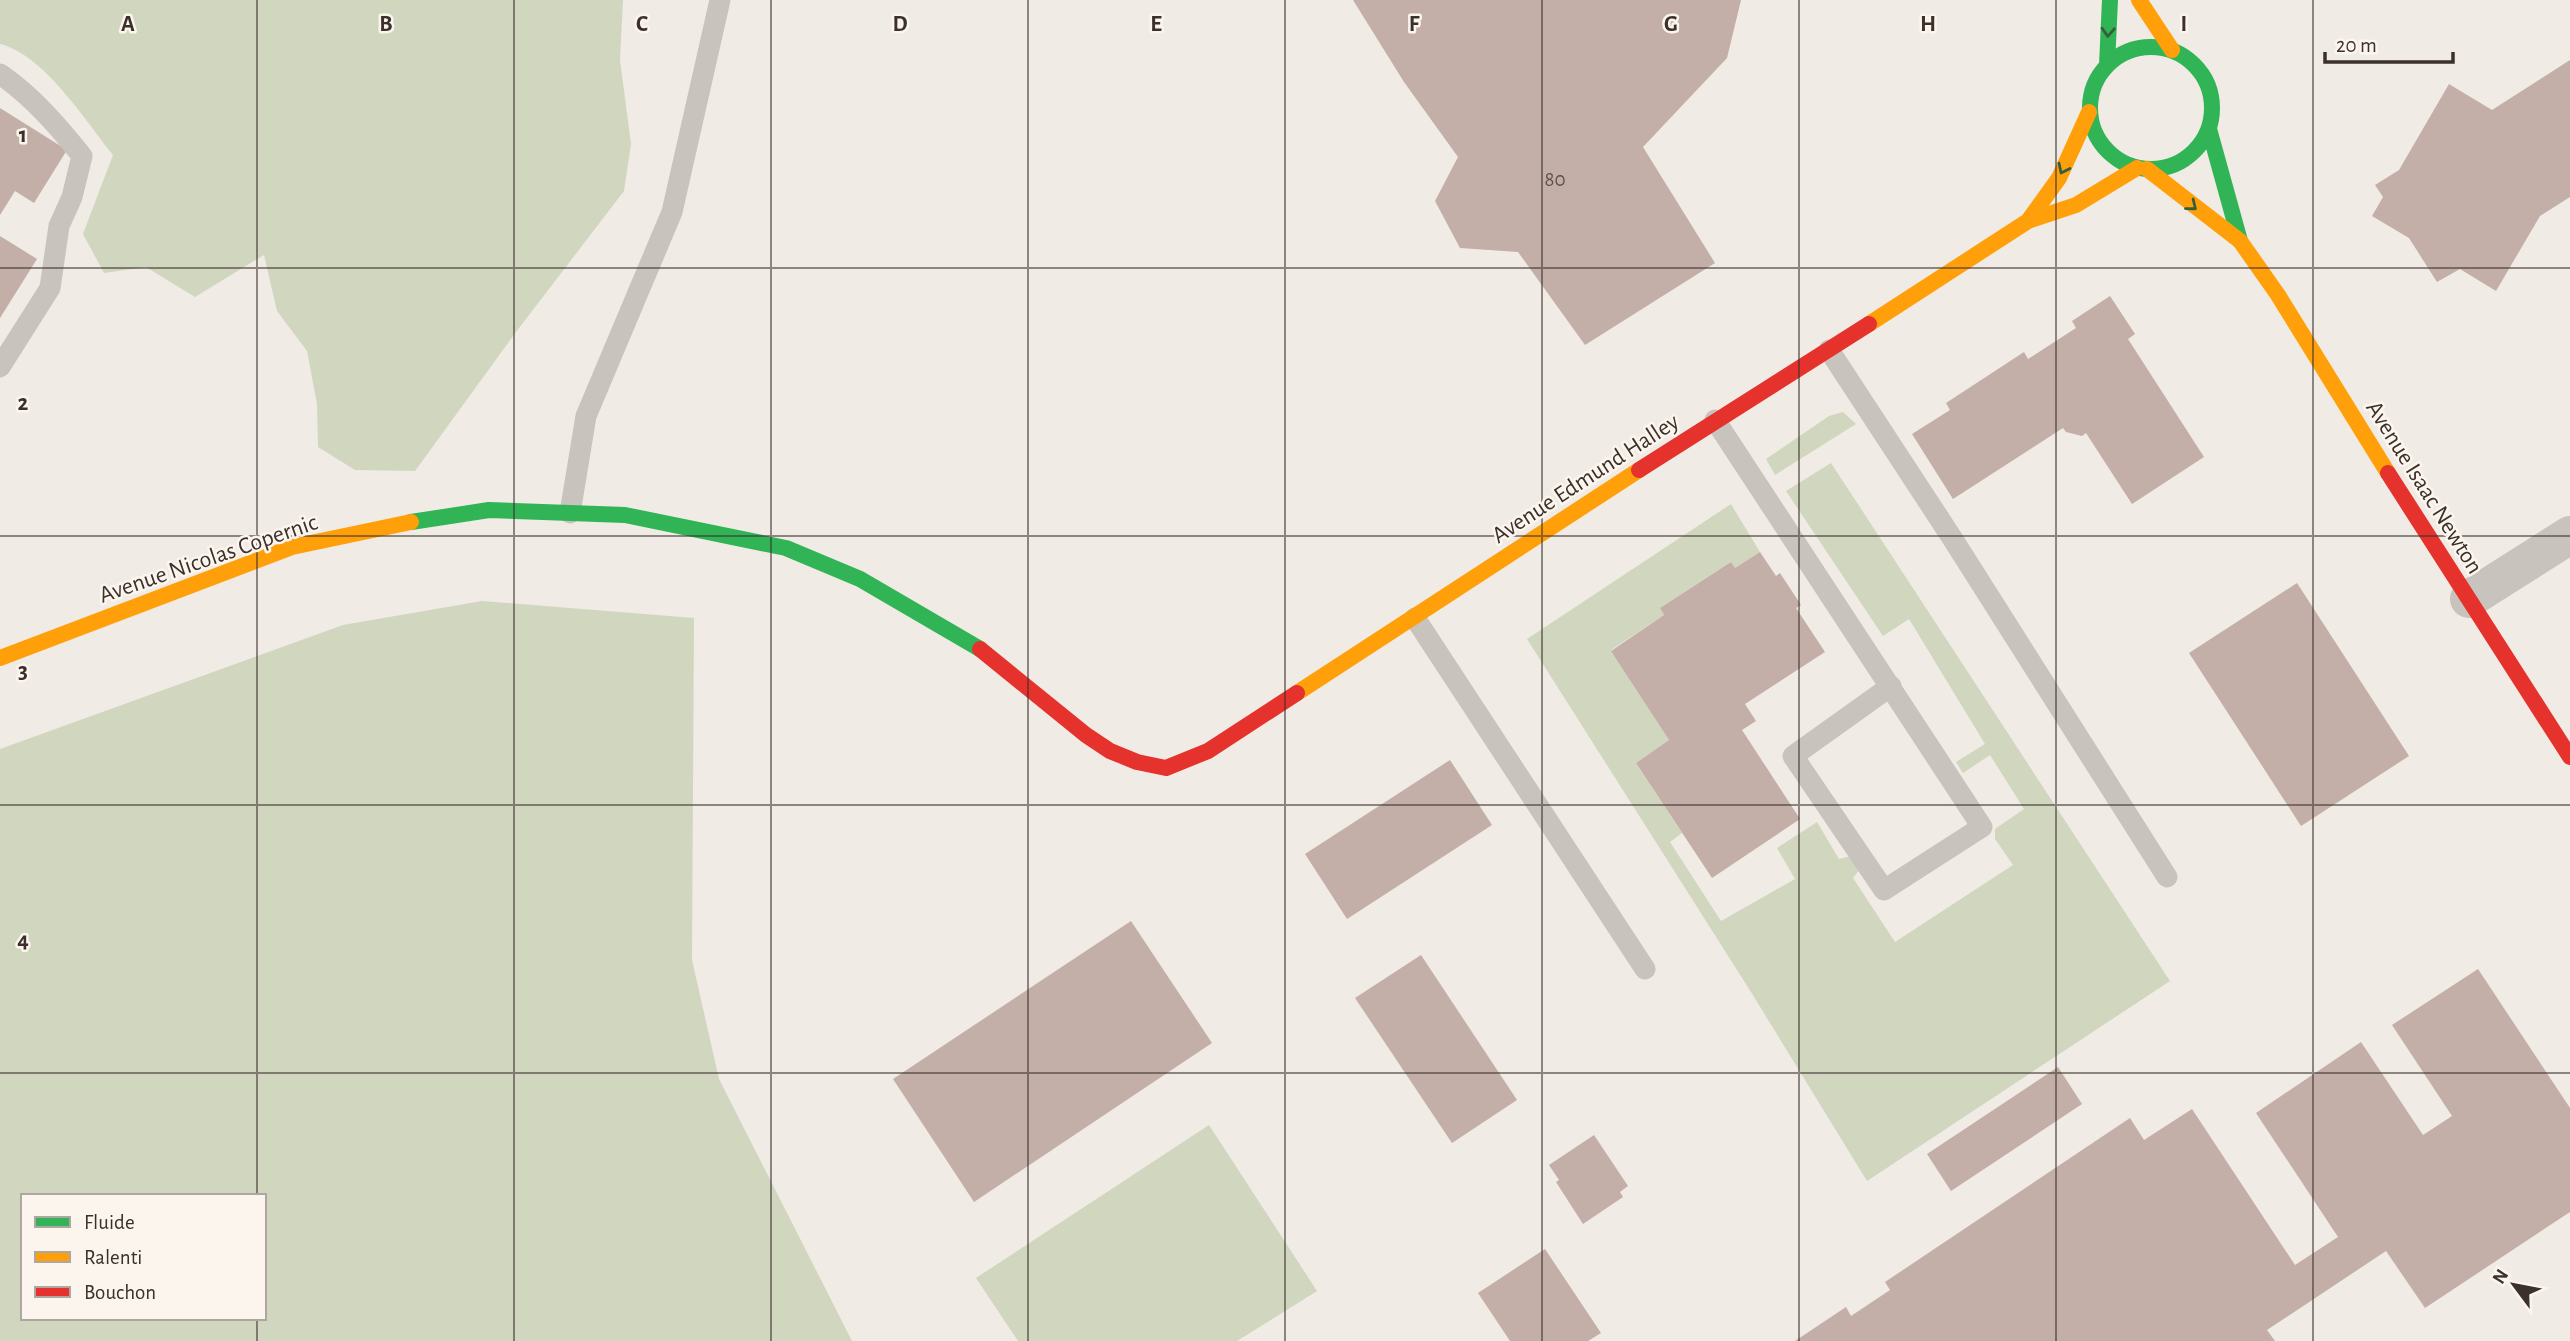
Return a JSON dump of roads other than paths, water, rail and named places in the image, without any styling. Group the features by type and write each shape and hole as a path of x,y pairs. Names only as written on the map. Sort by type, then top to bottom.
{"street":[{"path":"2107,65 2110,0"},
{"path":"2139,0 2172,50"},
{"path":"2155,46 2172,50 2196,66 2211,91 2213,111 2209,129 2199,146 2185,160 2166,167 2142,169 2119,161 2104,148 2094,131 2089,112 2090,95 2096,78 2120,53 2137,47 2155,46"},
{"name":"Avenue Edmund Halley","path":"2028,220 2059,178 2089,112"},
{"name":"Avenue Isaac Newton","path":"2209,129 2221,177 2230,196 2240,241"},
{"name":"Avenue Isaac Newton","path":"2142,169 2240,241 2278,295 2570,757"},
{"name":"Avenue Edmund Halley","path":"1166,768 1208,751 1715,420 1829,350 2028,220 2076,205 2142,169"},
{"name":"Avenue Nicolas Copernic","path":"0,658 292,547 390,525 489,510 625,515 758,541 811,558 860,579 982,650 1086,735 1110,751 1137,762 1166,768"},
{"path":"2469,599 2570,535"}],"lane":[{"path":"570,513 586,416 672,212 720,0"},
{"path":"0,74 58,125 82,156 72,197 59,226 50,288 0,367"},
{"path":"1829,350 1947,530 2167,877"},
{"path":"1715,420 1891,686 1982,827 1884,891 1793,755 1891,686"},
{"path":"1415,618 1645,969"}]}
